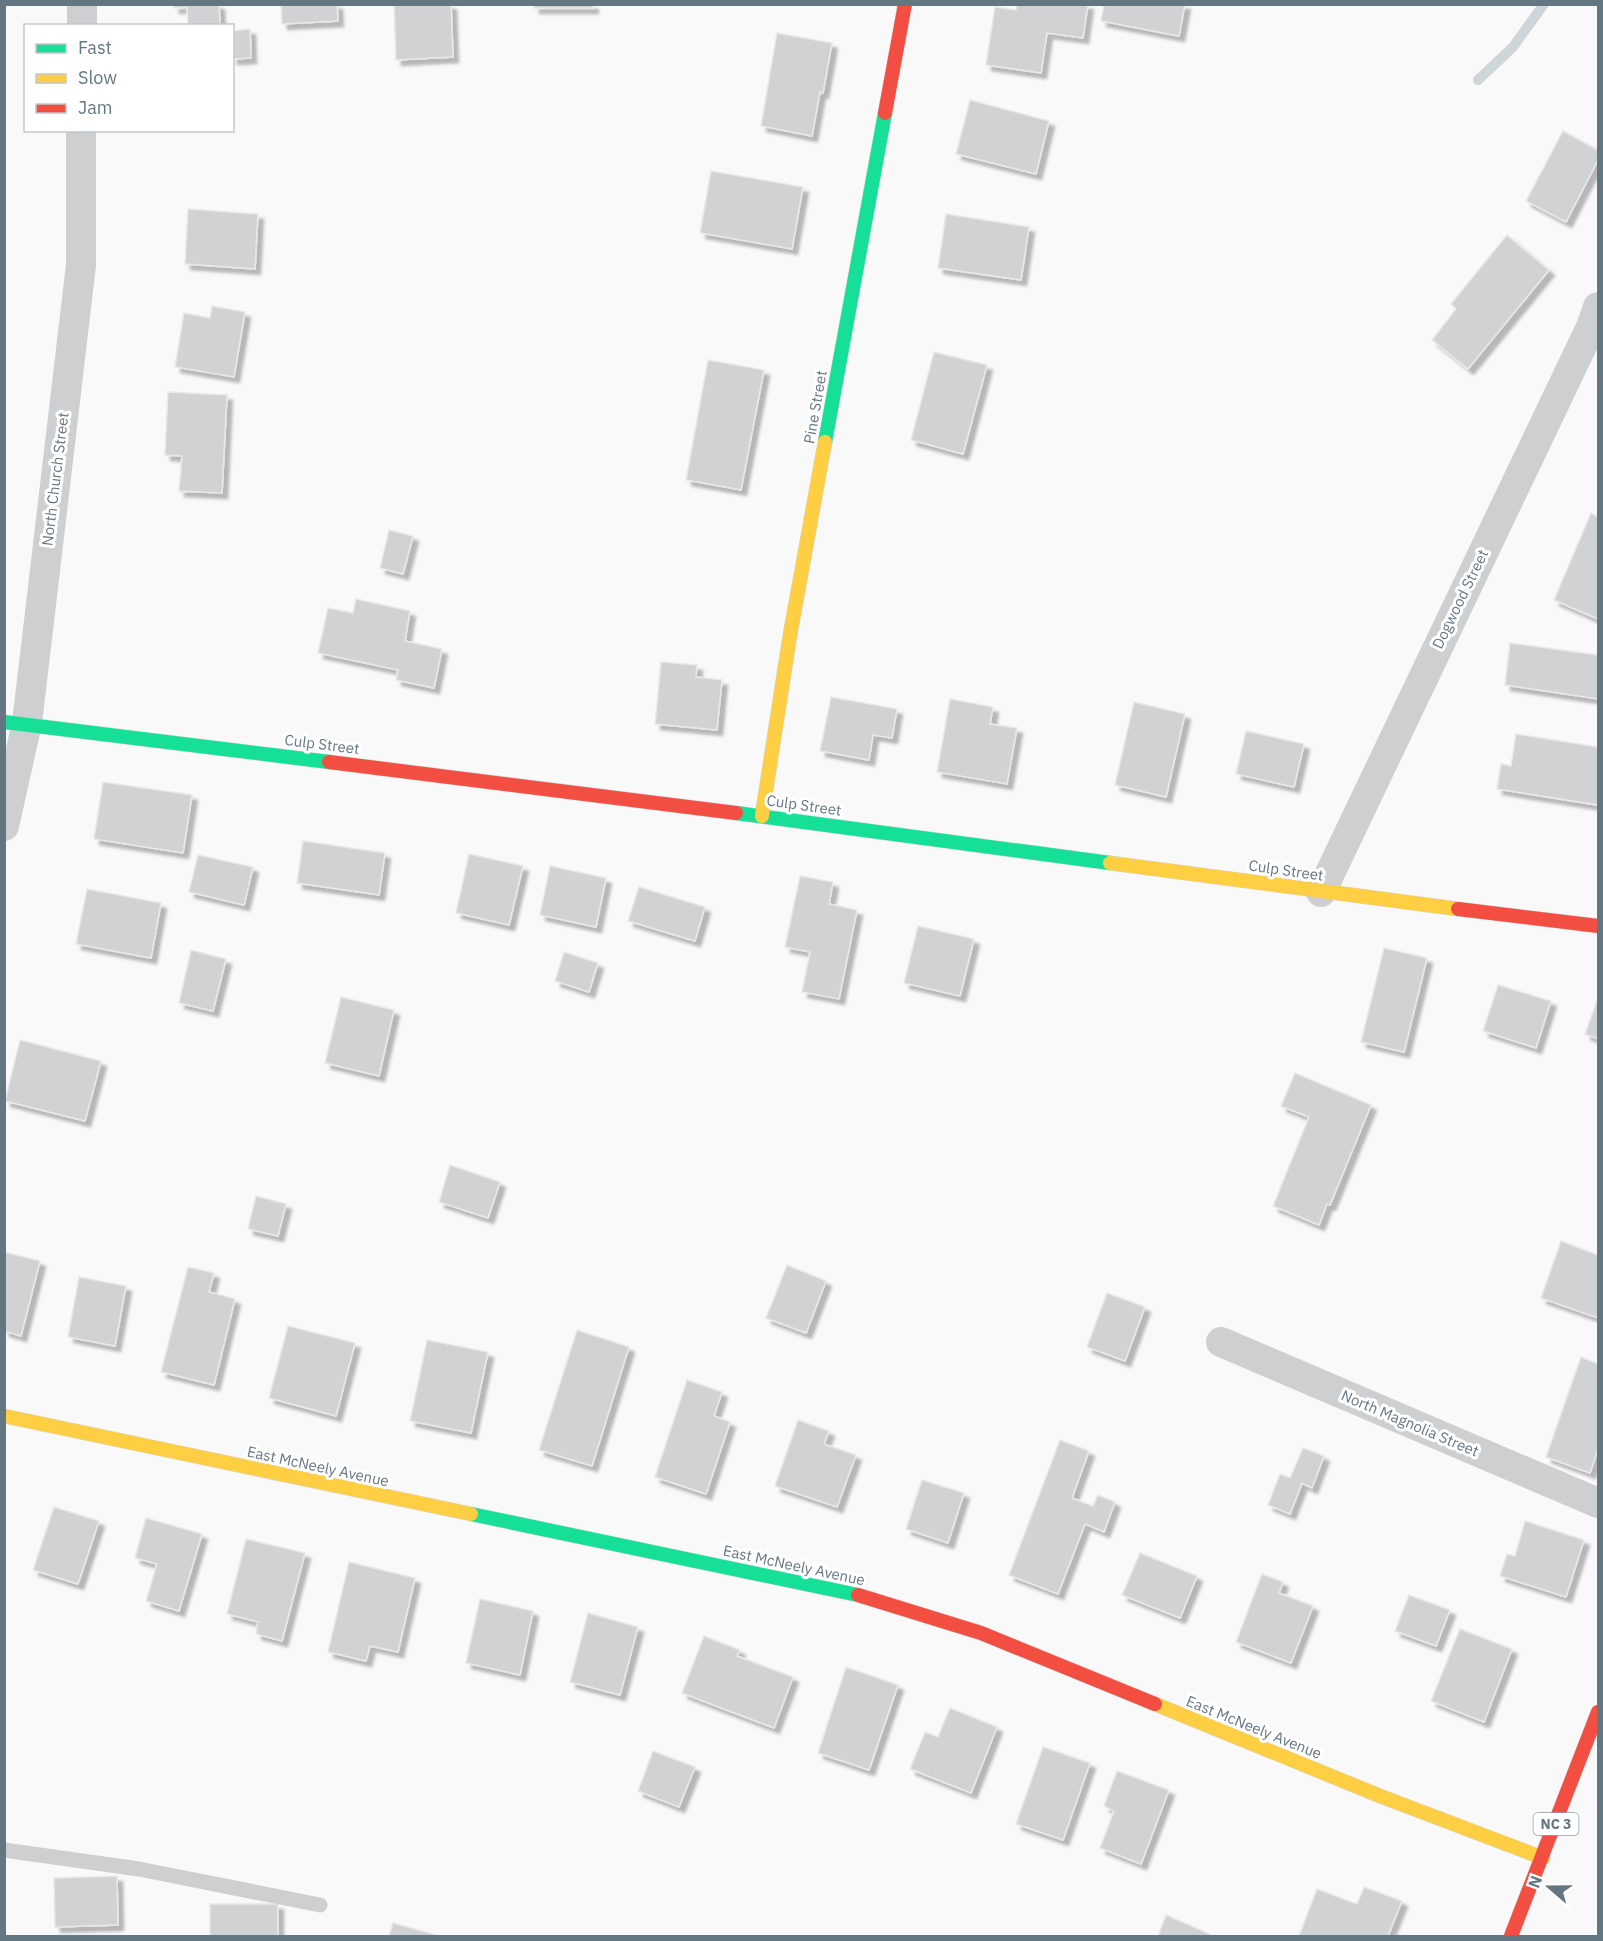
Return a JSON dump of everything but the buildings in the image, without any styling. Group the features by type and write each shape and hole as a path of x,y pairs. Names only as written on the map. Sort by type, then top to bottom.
{"street":[{"path":"82,4 82,24"},
{"name":"Pine Street","path":"762,816 790,635 905,4"},
{"name":"North Church Street","path":"4,826 16,723 81,265 81,132"},
{"name":"Dogwood Street","path":"1321,892 1599,307"},
{"name":"Culp Street","path":"16,723 762,816 1321,892 1599,926"},
{"name":"North Magnolia Street","path":"1221,1342 1599,1503"},
{"name":"East McNeely Avenue","path":"4,1416 866,1597 981,1634 1380,1796 1543,1858"},
{"name":"NC 3","path":"1511,1936 1599,1712"}],"lane":[{"path":"4,1850 139,1869 320,1905"}],"waterway":[{"path":"1478,80 1513,47 1544,4"}],"traffic: fast":[{"path":"825,442 885,113"},
{"path":"4,722 329,762"},
{"path":"736,813 1110,863"},
{"path":"471,1514 858,1595"}],"traffic: slow":[{"path":"762,816 790,635 825,442"},
{"path":"1110,863 1458,909"},
{"path":"4,1416 471,1514"},
{"path":"1155,1704 1380,1796 1543,1858"}],"traffic: jam":[{"path":"885,113 905,4"},
{"path":"329,762 736,813"},
{"path":"1458,909 1598,926"},
{"path":"858,1595 981,1633 1155,1704"},
{"path":"1511,1936 1598,1712"}]}
